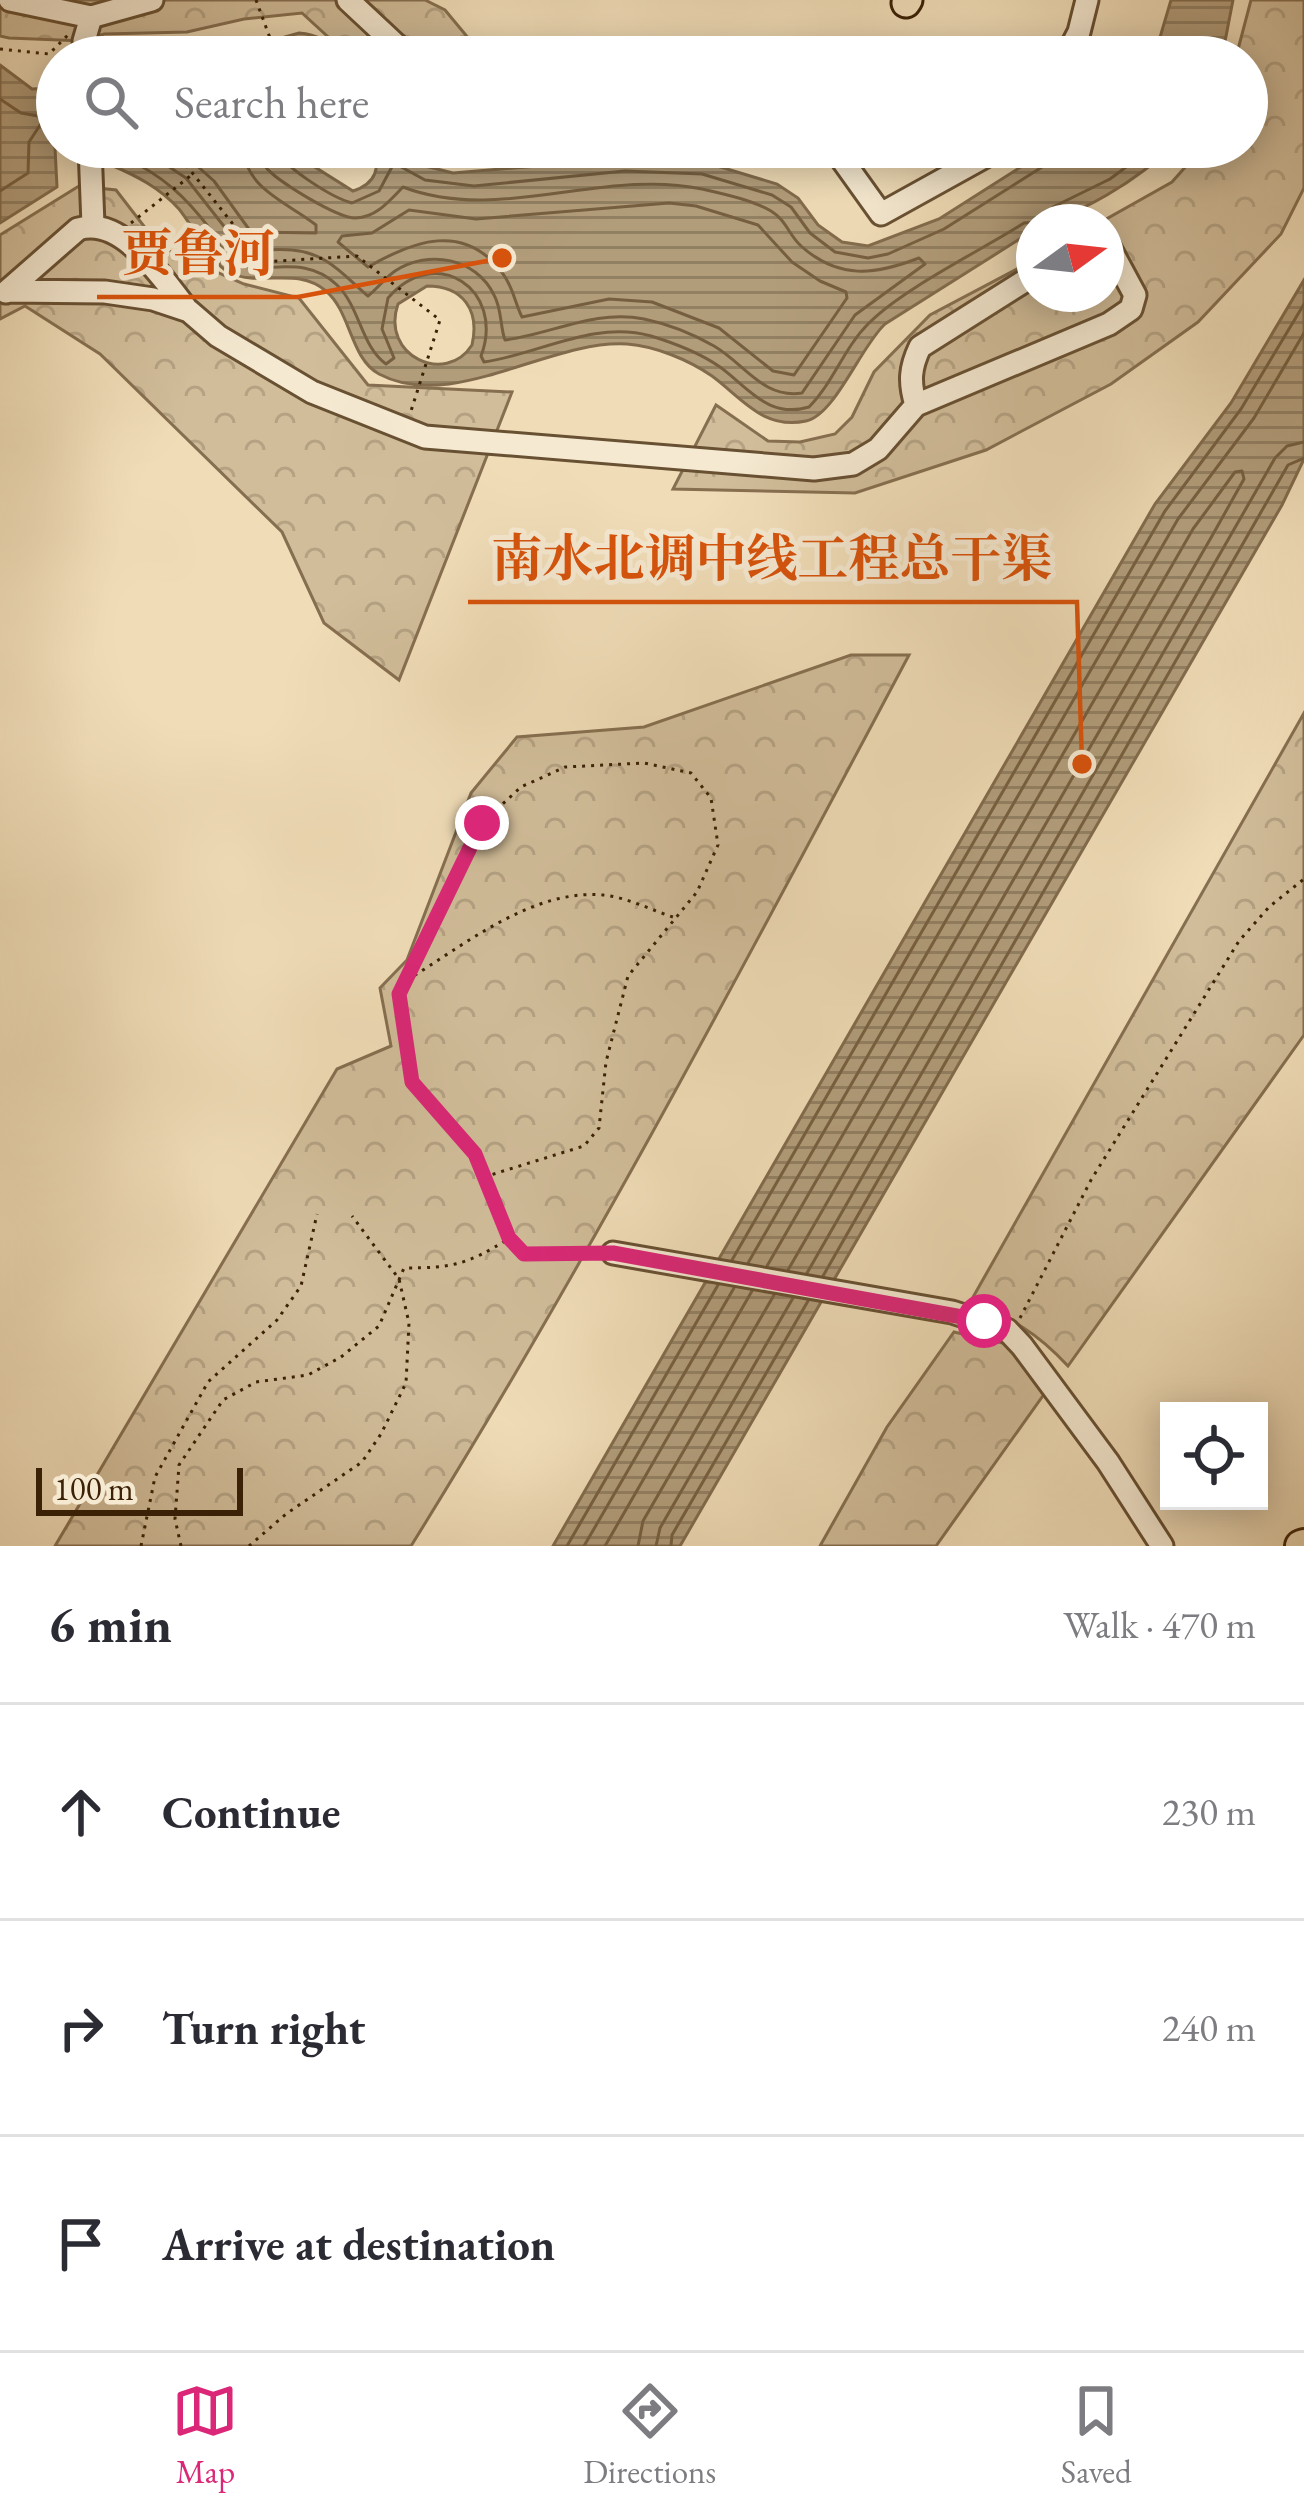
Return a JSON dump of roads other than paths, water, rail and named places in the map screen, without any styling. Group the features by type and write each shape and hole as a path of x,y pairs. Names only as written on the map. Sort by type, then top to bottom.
{"street":[{"path":"10,0 88,16 152,0"},
{"path":"349,0 387,36"},
{"path":"1077,36 1087,0"},
{"path":"86,36 88,16"},
{"path":"91,168 93,214 147,260 189,311 218,336 312,392 425,437 814,469 854,464 878,449 916,405 1109,324 1131,309 1135,295 1124,275"},
{"path":"848,168 880,214 963,168"},
{"path":"4,292 93,214"},
{"path":"916,405 911,366 920,346 1016,286"},
{"path":"4,292 105,292 153,299 189,311"},
{"path":"613,1253 952,1312 1011,1334 1108,1462 1162,1546"}],"water":[{"path":"1171,0 1233,0 1226,36 1160,36"},
{"path":"0,65 36,89 36,168 56,168 57,187 0,223"},
{"path":"117,168 316,168 353,191 367,184 375,168 433,168 453,173 514,168 724,168 777,184 842,242 868,246 939,219 1019,168 1147,168 1088,204 1016,204 1016,241 885,324 827,406 817,416 791,423 765,417 682,359 627,344 566,352 469,380 407,384 369,367 326,291 303,280 230,273 216,262 172,202","holes":["427,286 459,295 471,311 474,332 472,345 461,357 432,364 407,351 398,338 398,304"]},
{"path":"1304,280 1304,459 1282,505 680,1546 553,1546 1155,504 1231,403"}],"place":[{"name":"贾鲁河","path":"502,258"},
{"name":"南水北调中线工程总干渠","path":"1082,764"}]}
